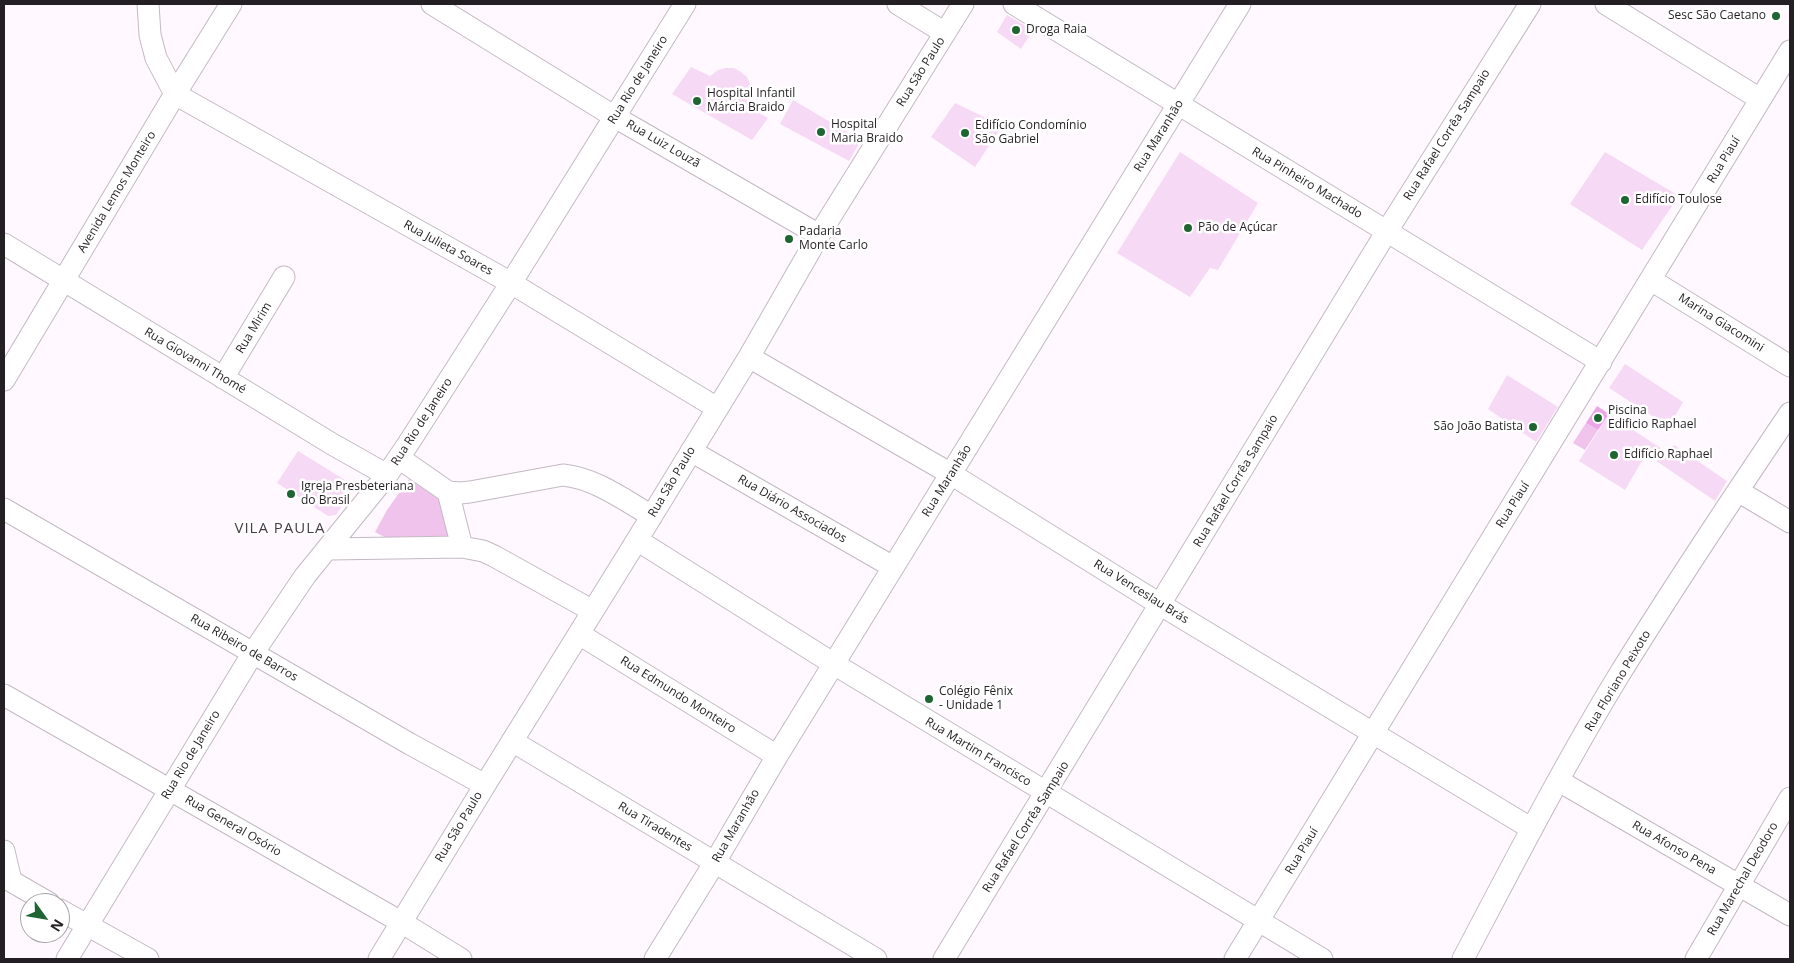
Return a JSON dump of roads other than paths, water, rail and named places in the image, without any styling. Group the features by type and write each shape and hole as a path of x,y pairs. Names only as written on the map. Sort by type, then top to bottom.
{"street":[{"path":"148,4 150,35 156,58 175,94"},
{"name":"Avenida Lemos Monteiro","path":"4,380 231,4"},
{"name":"Rua Luiz Louzã","path":"432,4 614,117 819,235"},
{"name":"Rua Rio de Janeiro","path":"67,959 289,598 393,466 511,283 685,4"},
{"path":"898,4 945,33"},
{"name":"Rua São Paulo","path":"379,959 485,784 638,540 749,356 819,235 963,4"},
{"name":"Rua Pinheiro Machado","path":"1014,4 1601,362"},
{"name":"Rua Maranhão","path":"656,959 777,756 1240,4"},
{"name":"Rua Rafael Corrêa Sampaio","path":"944,959 1387,231 1530,4"},
{"path":"1606,4 1760,99"},
{"name":"Rua Piauí","path":"1235,959 1790,51"},
{"name":"Rua Julieta Soares","path":"175,94 511,283 717,408"},
{"name":"Rua Giovanni Thomé","path":"4,244 332,444 393,466 448,492"},
{"name":"Rua Mirim","path":"223,378 284,277"},
{"name":"Marina Giacomini","path":"1651,280 1790,366"},
{"name":"Rua Venceslau Brás","path":"749,356 951,474 1161,605 1532,830"},
{"name":"Rua Floriano Peixoto","path":"1463,959 1559,781 1619,676 1790,413"},
{"name":"Rua Diário Associados","path":"691,451 893,567"},
{"path":"462,548 448,492 470,492 563,475 578,476 652,516"},
{"path":"1738,491 1790,522"},
{"name":"Rua Ribeiro de Barros","path":"4,509 253,654 485,784"},
{"name":"Rua Martim Francisco","path":"638,540 834,664 1322,959"},
{"path":"329,548 462,548 483,551 593,611"},
{"name":"Rua Edmundo Monteiro","path":"579,634 777,756"},
{"name":"Rua General Osório","path":"4,695 401,922 461,959"},
{"name":"Rua Tiradentes","path":"512,741 876,959"},
{"name":"Rua Afonso Pena","path":"1559,781 1790,915"},
{"name":"Rua Marechal Deodoro","path":"1696,959 1790,798"},
{"path":"4,851 8,879 31,893"},
{"path":"70,916 148,959"}],"place":[{"name":"Sesc São Caetano","path":"1776,16"},
{"name":"Droga Raia","path":"1016,30"},
{"name":"Hospital Infantil Márcia Braido","path":"697,101"},
{"name":"Hospital Maria Braido","path":"821,132"},
{"name":"Edifício Condomínio São Gabriel","path":"965,133"},
{"name":"Edifício Toulose","path":"1625,200"},
{"name":"Pão de Açúcar","path":"1188,228"},
{"name":"Padaria Monte Carlo","path":"789,239"},
{"name":"Piscina Edificio Raphael","path":"1598,418"},
{"name":"São João Batista","path":"1533,427"},
{"name":"Edifício Raphael","path":"1614,455"},
{"name":"Igreja Presbeteriana do Brasil","path":"291,494"},
{"name":"Colégio Fênix - Unidade 1","path":"929,699"}],"district":[{"name":"VILA PAULA","path":"280,529"}]}
